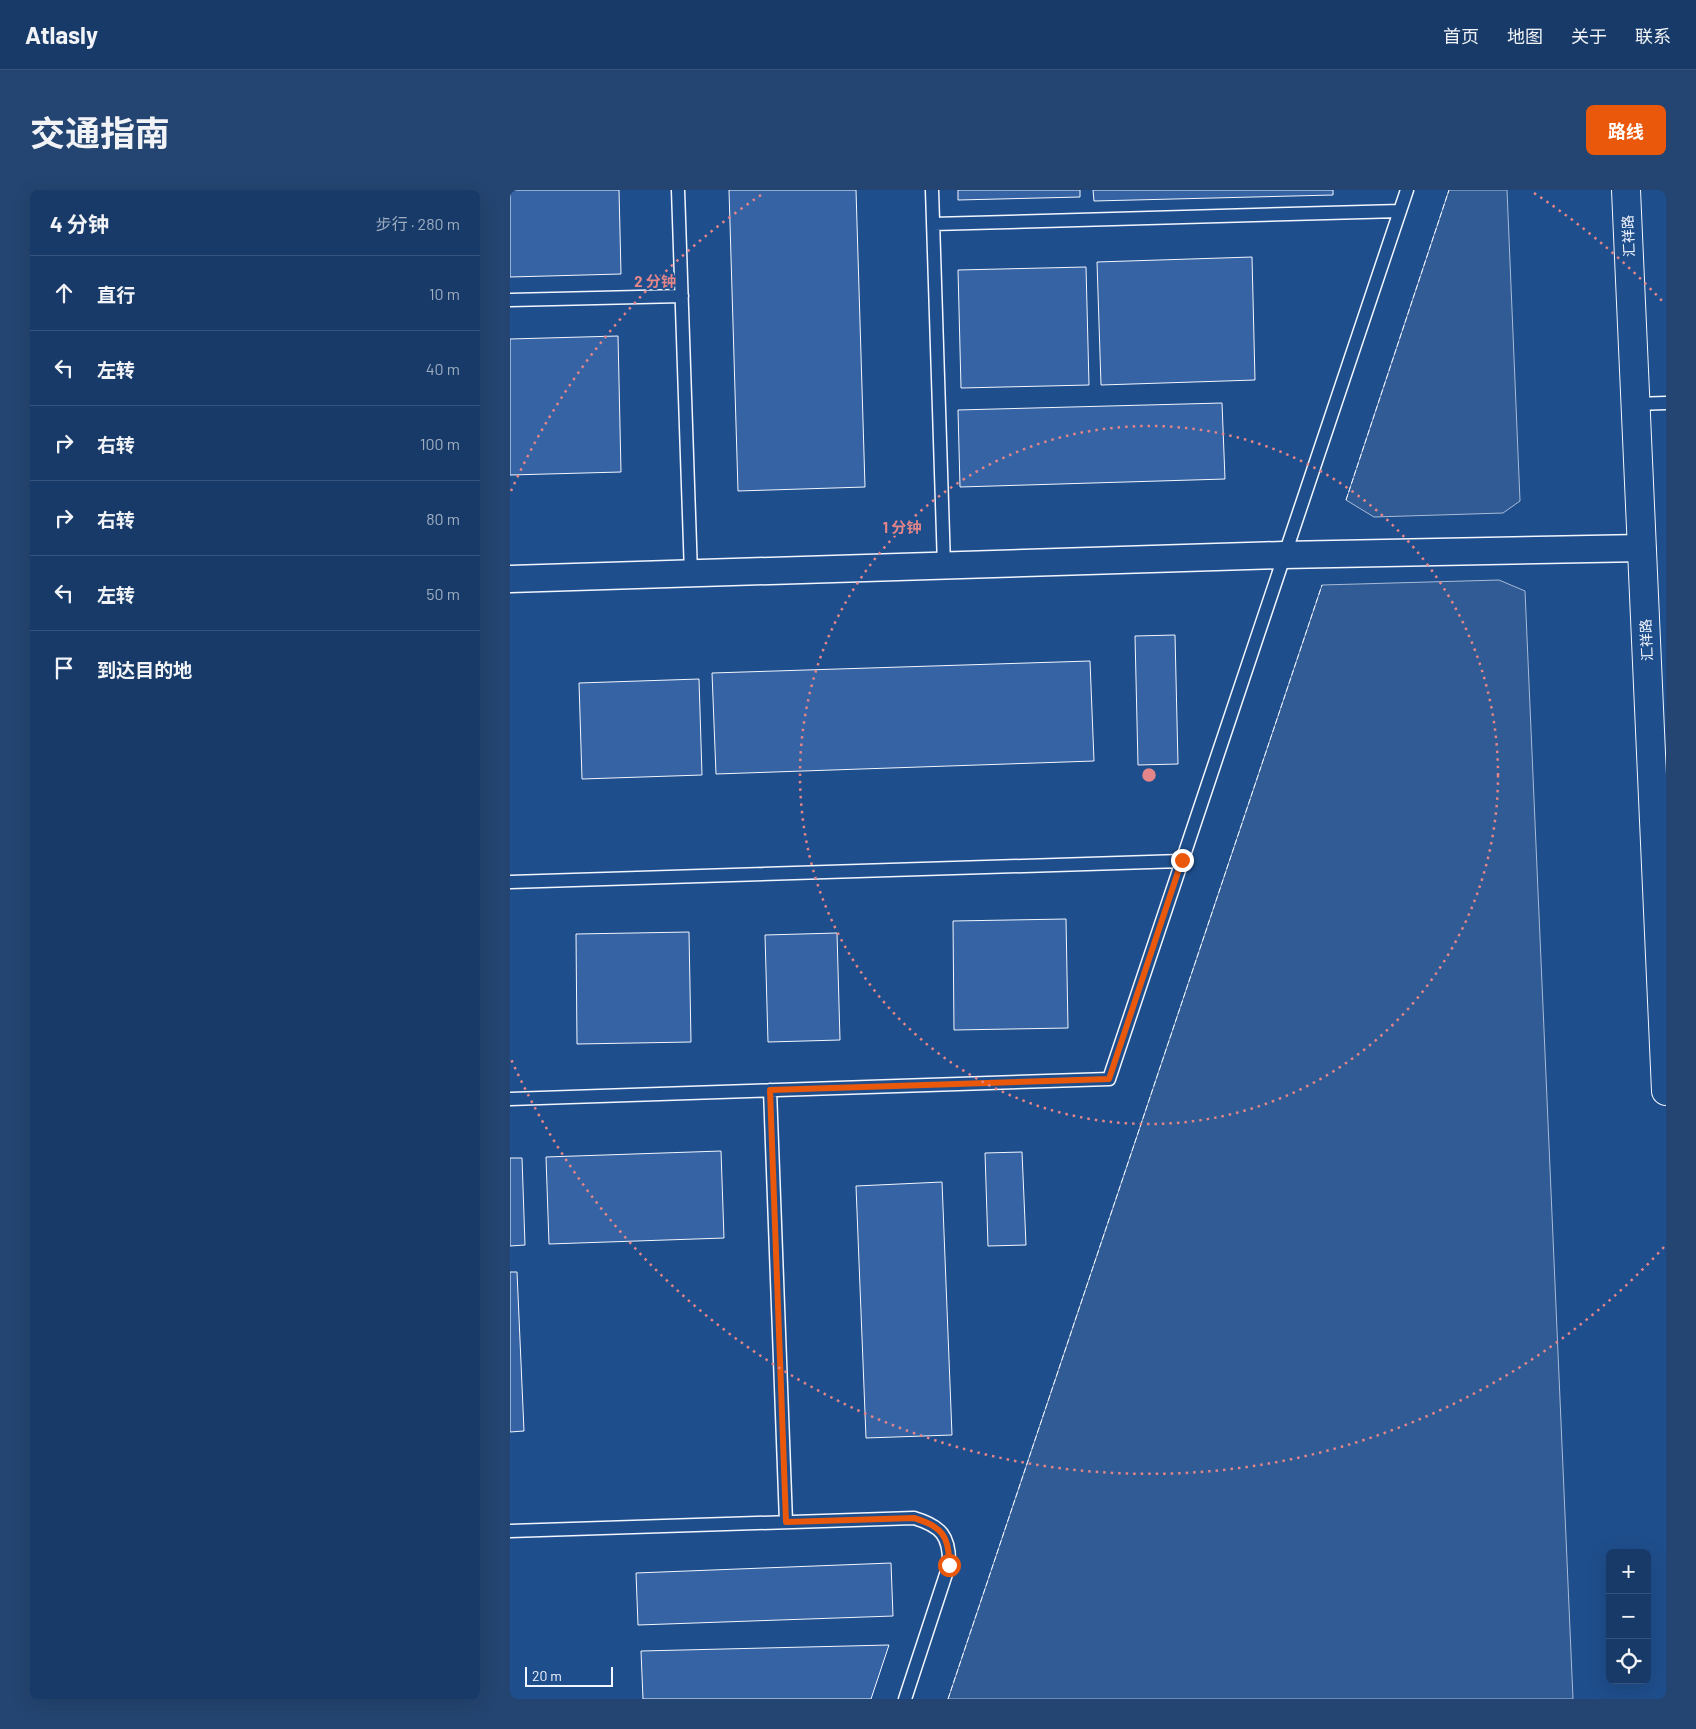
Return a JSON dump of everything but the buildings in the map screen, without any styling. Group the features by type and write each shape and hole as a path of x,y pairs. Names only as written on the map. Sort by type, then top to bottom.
{"main road":[{"name":"汇祥路","path":"1626,190 1642,548 1658,737 1666,1091"}],"street":[{"path":"510,579 1283,555 1642,548"}],"lane":[{"path":"678,190 691,574"},
{"path":"932,190 944,566"},
{"path":"510,1099 1109,1079 1283,555 1407,190"},
{"path":"933,224 1400,211"},
{"path":"510,300 682,296"},
{"path":"1635,404 1666,403"},
{"path":"510,882 1182,860"},
{"path":"770,1090 786,1522"},
{"path":"510,1532 914,1518 933,1524 945,1536 950,1550 949,1565 905,1699"}],"shaded area":[{"path":"1449,190 1507,190 1520,501 1503,513 1374,517 1346,500"},
{"path":"1499,580 1525,591 1573,1699 948,1699 1322,585"}],"fence":[{"path":"1346,500 1449,190"},
{"path":"948,1699 1322,585"}],"route":[{"path":"949,1565 950,1550 945,1536 933,1524 914,1518 786,1522 770,1090 1109,1079 1182,860"}]}
